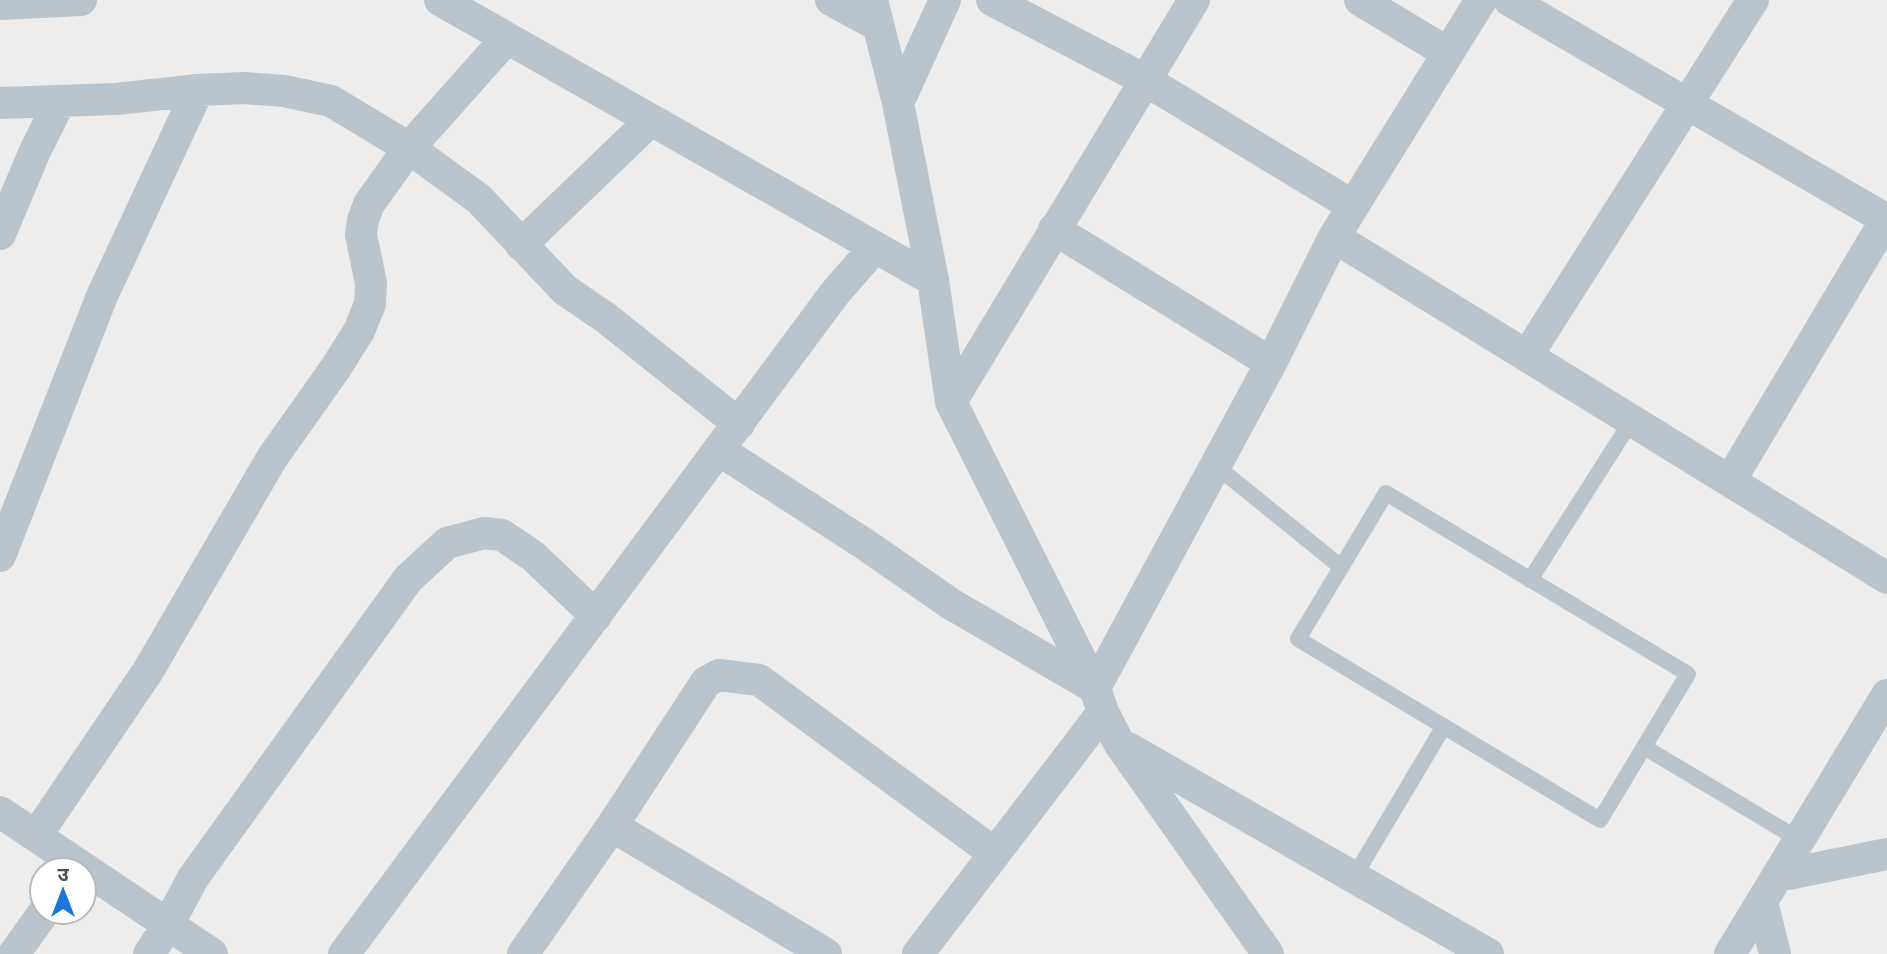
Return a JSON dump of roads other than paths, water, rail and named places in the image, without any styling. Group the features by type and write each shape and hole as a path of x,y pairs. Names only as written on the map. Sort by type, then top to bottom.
{"street":[{"path":"0,4 81,0"},
{"path":"440,0 933,280"},
{"path":"831,0 875,12 898,103 933,280 951,402 1119,743 1268,954"},
{"path":"898,103 945,0"},
{"path":"992,0 1146,80 1353,206"},
{"path":"951,402 1194,0"},
{"path":"1360,0 1448,53"},
{"path":"918,954 994,853 1099,700 1214,465 1334,237 1481,0"},
{"path":"1509,0 1887,220 1730,481"},
{"path":"1527,356 1753,0"},
{"path":"36,836 148,671 272,458 359,331 370,304 371,283 361,235 369,204 409,148 507,38"},
{"path":"0,103 116,99 198,90 257,89 331,101 409,148 479,199 565,290 606,318 738,424"},
{"path":"0,554 102,296 198,90"},
{"path":"0,234 35,151 60,101"},
{"path":"521,245 651,120"},
{"path":"1054,229 1270,363"},
{"path":"1334,237 1887,578"},
{"path":"344,954 835,293 875,247"},
{"path":"719,450 1099,700"},
{"path":"149,954 169,925 193,878 408,579 446,543 484,533 502,535 533,556 596,616"},
{"path":"531,951 706,682 719,675 759,680 994,853"},
{"path":"1730,954 1887,695"},
{"path":"1119,743 1488,954"},
{"path":"0,812 62,856"},
{"path":"612,826 826,954"},
{"path":"1770,889 1887,854"},
{"path":"98,881 212,954"},
{"path":"1770,889 1775,954"},
{"path":"14,954 34,926"}],"lane":[{"path":"1530,580 1632,420"},
{"path":"1214,465 1341,567"},
{"path":"1386,493 1688,674 1600,820 1298,639 1341,567 1386,493"},
{"path":"1354,877 1444,726"},
{"path":"1644,747 1800,840"}]}
